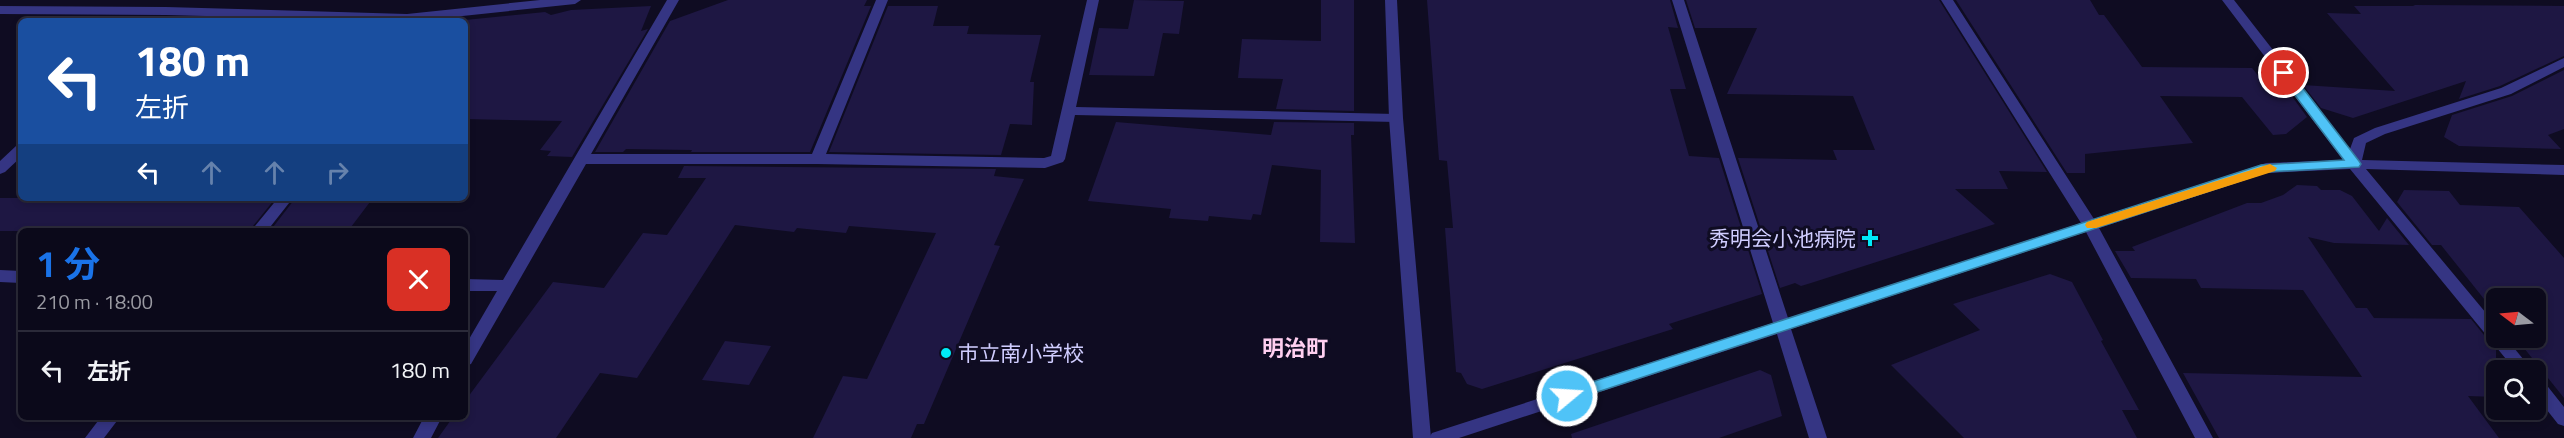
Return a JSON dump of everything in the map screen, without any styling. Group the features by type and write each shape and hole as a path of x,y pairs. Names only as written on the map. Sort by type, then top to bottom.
{"street":[{"path":"158,18 177,0"},
{"path":"433,17 448,0"},
{"path":"0,10 166,11 407,18 575,0"},
{"path":"468,355 673,0"},
{"path":"817,159 882,0"},
{"path":"581,159 817,159 1045,164 1058,159 1093,0"},
{"path":"1391,0 1396,118 1422,438"},
{"path":"1678,0 1818,438"},
{"path":"1947,0 2090,225 2204,438"},
{"path":"2229,0 2354,164 2486,324"},
{"path":"2354,164 2359,141 2380,131 2506,91 2564,62"},
{"path":"1070,111 1396,118"},
{"path":"0,168 18,151"},
{"path":"1438,438 2266,168 2354,164 2564,170"},
{"path":"261,228 284,201"},
{"path":"0,276 18,277"},
{"path":"468,285 506,286"},
{"path":"2506,348 2516,360"},
{"path":"2546,397 2564,419"},
{"path":"94,438 109,420"},
{"path":"422,438 431,420"}],"building":[{"path":"728,0 867,0 864,6 871,6 810,152 691,152 692,150 626,149 623,152 595,152 670,21"},
{"path":"1134,0 1184,1 1179,34 1163,33 1154,76 1089,75 1099,28 1128,29"},
{"path":"1321,0 1354,0 1354,111 1276,109 1283,79 1238,78 1242,39 1321,41"},
{"path":"1427,0 1670,0 1678,28 1668,27 1686,89 1670,89 1689,156 1719,158 1762,294 1669,324 1673,329 1482,389 1467,384 1461,373 1456,372 1445,228 1453,228 1447,161 1439,160"},
{"path":"1686,0 1939,0 2047,172 1999,171 2008,189 1955,189 1995,224 1801,286 1795,283 1780,288 1738,158 1837,160 1833,150 1875,150 1853,96 1727,94 1757,28 1695,28"},
{"path":"1956,0 2090,0 2099,15 2104,15 2142,67 2252,68 2264,83 2283,84 2307,117 2286,134 2273,135 2242,97 2160,96 2193,143 2085,154 2085,173 2067,173"},
{"path":"2413,5 2564,6 2564,56 2500,86 2459,99 2466,81 2353,118 2321,108 2303,85 2395,91 2327,13 2361,14 2354,6 2415,6"},
{"path":"651,6 641,31 648,29 572,157 547,156 551,151 540,150 562,121 468,119 468,20 545,12 551,15 571,10"},
{"path":"888,6 938,6 933,26 969,26 967,34 1041,35 1030,82 1034,82 1032,125 1010,124 1001,155 829,152"},
{"path":"2564,70 2564,129 2548,135 2561,149 2459,146 2444,137 2452,115 2512,96"},
{"path":"1116,122 1271,135 1274,122 1354,123 1354,135 1351,135 1355,243 1320,242 1321,170 1272,165 1261,215 1253,214 1251,220 1209,216 1208,221 1169,218 1171,209 1088,201"},
{"path":"684,166 996,169 994,176 1024,179 994,245 1000,246 924,424 917,424 911,438 813,438 843,376 867,379 936,233 849,226 846,233 797,228 794,232 735,225 637,378 600,373 556,438 438,438 451,420 468,420 468,397 553,282 604,288 643,233 667,235 706,178 678,178"},
{"path":"2297,185 2317,186 2321,190 2340,190 2352,196 2379,231 2387,218 2409,245 2334,243 2308,237 2356,308 2367,308 2374,318 2471,319 2486,338 2486,348 2496,350 2496,360 2486,360 2486,397 2468,396 2499,438 2219,438 2183,373 2362,377 2303,290 2201,288 2196,279 2131,278 2115,251 2135,251 2132,247 2247,203 2261,203 2283,195"},
{"path":"2404,190 2449,191 2460,205 2519,207 2564,258 2564,398 2546,376 2546,360 2534,360 2524,348 2546,348 2546,288 2486,288 2486,301 2441,245 2432,245 2397,202"},
{"path":"0,198 18,198 18,201 273,201 251,228 18,228 18,231 0,231"},
{"path":"293,201 371,201 350,228 272,228"},
{"path":"2050,274 2072,282 2103,340 2101,341 2139,410 2122,410 2137,438 1964,438 1891,365 1980,330 1953,304"},
{"path":"725,341 771,346 749,385 702,380"},
{"path":"1760,370 1771,375 1782,416 1719,438 1572,438 1571,434"}],"slow traffic":[{"path":"2092,225 2270,168"}],"place":[{"name":"秀明会小池病院","path":"1870,238"},
{"name":"市立南小学校","path":"946,353"}],"district":[{"name":"明治町","path":"1295,348"}],"route":[{"path":"1567,396 2266,168 2354,164 2284,73"}]}
